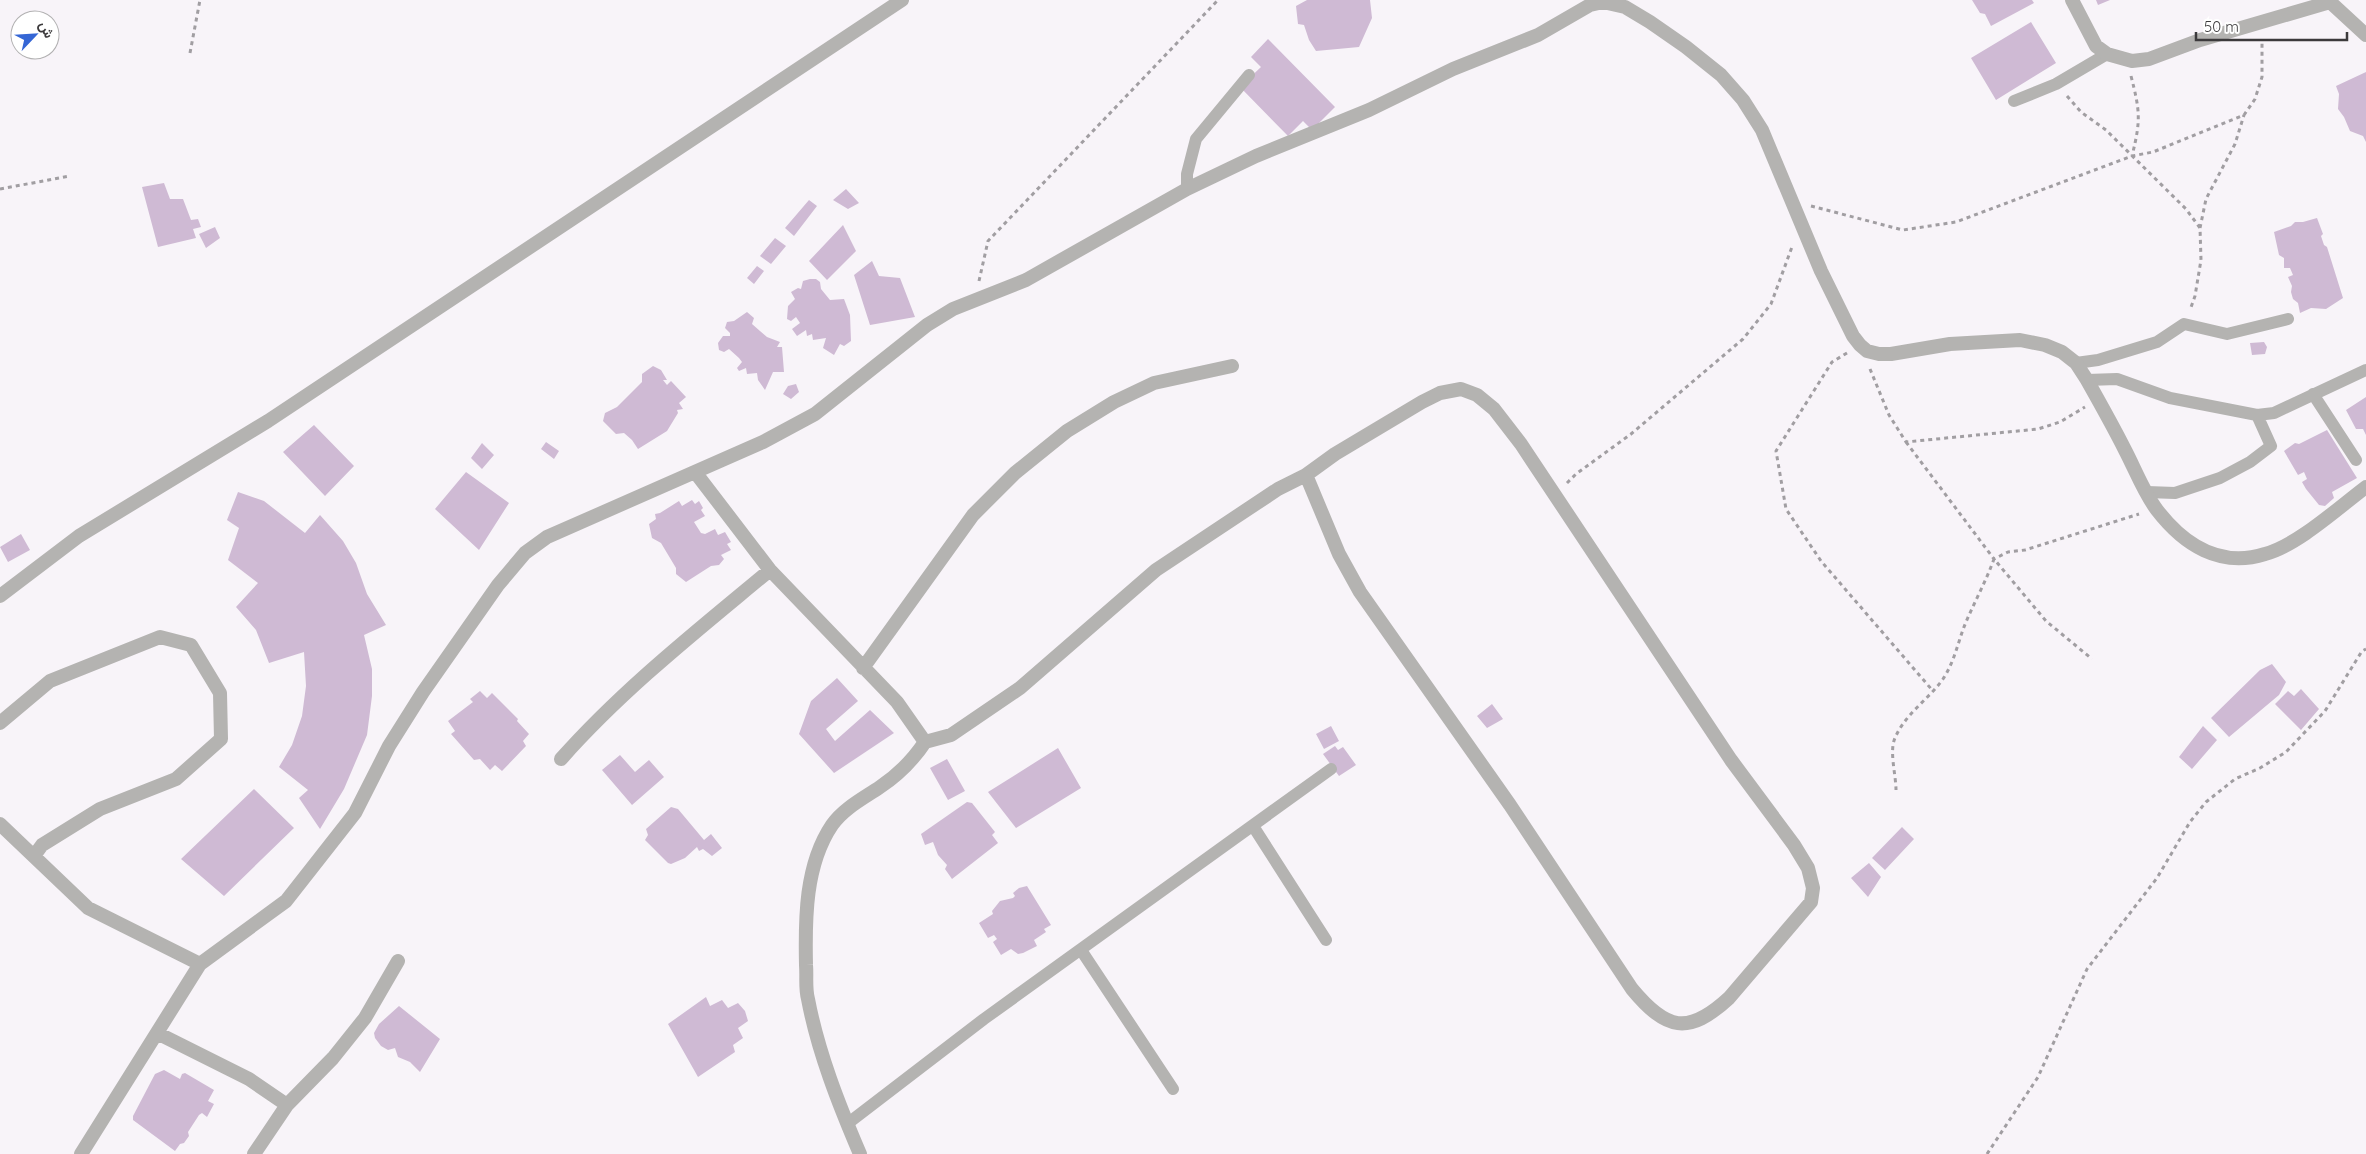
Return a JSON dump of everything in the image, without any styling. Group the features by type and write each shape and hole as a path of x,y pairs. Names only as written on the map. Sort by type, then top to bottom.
{"street":[{"path":"0,596 78,536 268,421 902,0"},
{"path":"2072,0 2096,46 2107,54 2132,61 2149,59 2200,40 2329,1 2366,35"},
{"path":"81,1154 200,964 286,901 355,813 390,746 423,692 498,585 525,553 546,537 763,442 815,414 927,325 953,309 1026,280 1188,189 1256,156 1369,110 1453,69 1538,35 1590,5 1603,2 1625,7 1650,22 1686,47 1720,75 1743,100 1762,130 1822,271 1853,336 1860,346 1867,351 1891,354 1950,344 2020,340 2045,345 2062,352 2076,363 2087,380 2156,509 2176,530 2205,552 2218,557 2234,559 2266,554 2294,540 2366,487"},
{"path":"863,668 973,515 1023,467 1067,431 1114,402 1154,383 1232,366"},
{"path":"860,1154 847,1124 826,1064 807,998 806,931 809,887 820,851 832,824 853,804 901,771 915,757 925,742 951,735 1013,693 1156,570 1278,489 1306,475 1335,454 1440,393 1460,389 1477,395 1494,409 1521,444 1554,497 1730,760 1794,845 1808,868 1813,888 1811,902 1729,998 1714,1012 1701,1020 1684,1024 1668,1022 1649,1010 1632,989 1510,805 1360,592 1339,554 1306,475"},
{"path":"695,472 770,570 896,702 925,742"},
{"path":"561,759 591,725 612,706 680,645 770,570"},
{"path":"0,723 50,682 160,637 191,645 220,693 221,739 176,779 100,809 42,845 34,856"},
{"path":"0,824 88,908 200,964"},
{"path":"254,1154 288,1105 333,1058 365,1018 398,961"},
{"path":"157,1033 249,1079 288,1105"}],"lane":[{"path":"2014,101 2056,84 2107,54"},
{"path":"1188,189 1186,174 1196,139 1249,75"},
{"path":"2076,363 2098,360 2157,342 2184,324 2227,334 2288,319"},
{"path":"2087,380 2117,379 2170,398 2257,415 2274,413 2366,370"},
{"path":"2313,394 2356,460"},
{"path":"2147,492 2175,493 2220,478 2250,462 2271,446 2257,415"},
{"path":"847,1124 984,1019 1331,768"},
{"path":"1253,826 1326,940"},
{"path":"1081,950 1173,1089"}],"path":[{"path":"190,52 200,0"},
{"path":"975,299 988,241 1218,0"},
{"path":"2184,324 2197,287 2201,260 2200,228 2206,199 2235,144 2244,115 2255,99 2262,77 2261,22"},
{"path":"2132,61 2131,77 2140,111 2132,156"},
{"path":"2056,84 2081,112 2106,130 2186,209 2200,228"},
{"path":"1790,196 1819,209 1903,230 1956,222 2132,156 2153,152 2244,115"},
{"path":"0,188 70,176"},
{"path":"1554,497 1576,474 1631,434 1743,338 1771,304 1786,267 1800,220"},
{"path":"1933,691 1821,561 1786,509 1776,451 1832,362 1860,346 1888,415 1906,442 1994,559 2046,621 2092,659"},
{"path":"1906,442 2038,429 2060,422 2080,412 2097,397"},
{"path":"1896,790 1895,769 1891,751 1894,738 1908,718 1933,691 1953,663 1966,622 1994,559 2008,552 2026,550 2156,509"},
{"path":"1987,1154 2038,1077 2087,969 2157,878 2190,822 2206,802 2236,779 2260,768 2286,752 2326,711 2362,651 2366,649"}],"building":[{"path":"1307,0 1370,0 1372,18 1359,47 1316,51 1309,40 1304,25 1298,24 1296,6"},
{"path":"1972,0 2032,0 2034,3 1991,26 1985,14 1980,13"},
{"path":"2096,0 2110,0 2098,5"},
{"path":"2031,22 2056,63 1996,100 1971,58"},
{"path":"1268,39 1335,107 1312,130 1303,121 1288,136 1240,87 1261,67 1251,57"},
{"path":"2366,72 2366,142 2363,136 2350,131 2338,109 2339,94 2336,86"},
{"path":"164,183 170,199 183,199 191,220 198,219 201,227 193,229 196,238 158,247 142,187"},
{"path":"846,189 859,203 848,209 833,200"},
{"path":"809,200 817,206 794,236 785,228"},
{"path":"2317,218 2323,234 2321,236 2324,245 2327,247 2343,298 2326,309 2311,308 2300,313 2298,303 2293,299 2292,286 2288,277 2293,275 2290,268 2284,268 2284,258 2279,255 2274,232 2291,226 2295,222"},
{"path":"843,225 856,251 827,280 809,261"},
{"path":"215,227 220,238 206,248 199,234"},
{"path":"775,238 786,246 771,264 760,256"},
{"path":"872,261 879,276 900,278 915,317 870,325 854,275"},
{"path":"757,266 764,271 754,284 747,278"},
{"path":"816,279 820,282 821,289 830,300 844,299 850,315 851,341 844,346 840,344 834,355 823,348 826,338 813,340 812,334 807,336 806,330 797,336 792,329 800,323 796,317 791,321 787,319 788,306 795,299 791,292 798,288 801,289 803,281"},
{"path":"747,312 754,318 752,324 767,337 780,342 777,347 782,347 784,372 773,372 765,390 758,380 757,373 747,374 746,368 739,371 737,368 742,362 739,358 729,349 724,352 719,350 718,343 723,336 730,336 730,333 725,328 727,322 734,321"},
{"path":"2264,342 2267,347 2265,354 2252,355 2250,343"},
{"path":"653,366 661,370 667,380 663,380 667,385 671,381 686,397 679,403 683,409 677,410 678,413 667,431 638,449 624,433 616,434 603,421 605,413 617,407 642,382 642,374"},
{"path":"796,384 799,392 791,399 783,394 788,386"},
{"path":"2366,397 2366,435 2363,429 2356,429 2346,410"},
{"path":"314,425 354,466 325,496 283,452"},
{"path":"2327,430 2357,478 2332,492 2334,498 2325,506 2319,505 2306,489 2302,482 2307,479 2304,472 2298,475 2284,451 2295,443 2299,444"},
{"path":"546,442 559,451 554,459 541,449"},
{"path":"482,443 494,455 482,469 471,458"},
{"path":"466,472 509,503 479,550 435,509"},
{"path":"238,492 264,501 305,533 320,515 343,541 356,563 367,594 386,625 364,635 372,669 372,696 367,735 344,789 320,829 299,798 308,790 279,767 292,745 302,716 306,686 304,652 269,663 256,630 236,607 258,583 228,560 239,528 227,520"},
{"path":"692,500 695,504 699,501 703,508 701,510 705,516 694,522 701,533 705,534 715,529 718,535 725,532 731,542 727,544 731,550 721,555 724,559 719,565 711,566 686,582 676,574 676,568 661,543 652,538 649,524 656,519 655,514 660,513 679,501 682,506"},
{"path":"21,534 30,550 8,562 0,547"},
{"path":"2272,664 2286,682 2279,695 2229,737 2211,718 2260,670"},
{"path":"837,678 858,701 826,729 835,741 870,710 894,733 834,773 799,734 811,701"},
{"path":"2301,689 2319,709 2301,730 2275,704 2288,691 2294,696"},
{"path":"480,691 487,698 492,693 518,719 517,721 529,734 523,741 526,746 502,771 495,765 490,770 480,759 474,760 451,734 455,731 448,721 473,702 470,699"},
{"path":"1492,704 1503,719 1487,728 1477,716"},
{"path":"1331,726 1339,741 1324,749 1316,734"},
{"path":"2203,726 2217,740 2192,769 2179,757"},
{"path":"1335,746 1338,750 1343,747 1356,765 1339,776 1323,754"},
{"path":"1058,748 1081,788 1016,828 988,792"},
{"path":"620,755 635,772 649,760 664,777 632,805 602,770"},
{"path":"947,759 965,791 948,800 930,768"},
{"path":"254,789 294,828 224,896 181,859"},
{"path":"967,802 972,803 995,832 992,835 998,843 952,879 945,869 947,865 938,855 933,842 925,845 921,834"},
{"path":"671,807 678,809 704,840 711,834 722,848 712,856 703,849 699,851 697,847 685,858 671,864 668,863 645,840 648,835 646,829"},
{"path":"1902,827 1914,839 1885,870 1872,858"},
{"path":"1869,863 1881,877 1868,897 1851,878"},
{"path":"1027,886 1051,925 1044,929 1046,932 1034,940 1037,946 1018,954 1011,949 1001,955 993,942 997,939 994,935 988,938 979,923 993,914 992,911 1000,901 1013,898 1015,896 1013,893 1019,888"},
{"path":"706,997 710,1006 722,1000 728,1008 738,1003 745,1011 748,1021 738,1028 743,1038 733,1045 735,1052 698,1077 668,1024"},
{"path":"399,1006 440,1039 420,1072 410,1062 398,1057 395,1048 388,1050 381,1046 375,1038 374,1033 379,1024"},
{"path":"164,1070 180,1079 182,1074 185,1073 214,1090 208,1101 214,1104 207,1117 202,1113 199,1115 188,1132 189,1136 175,1151 133,1120 133,1116 155,1074"}]}
